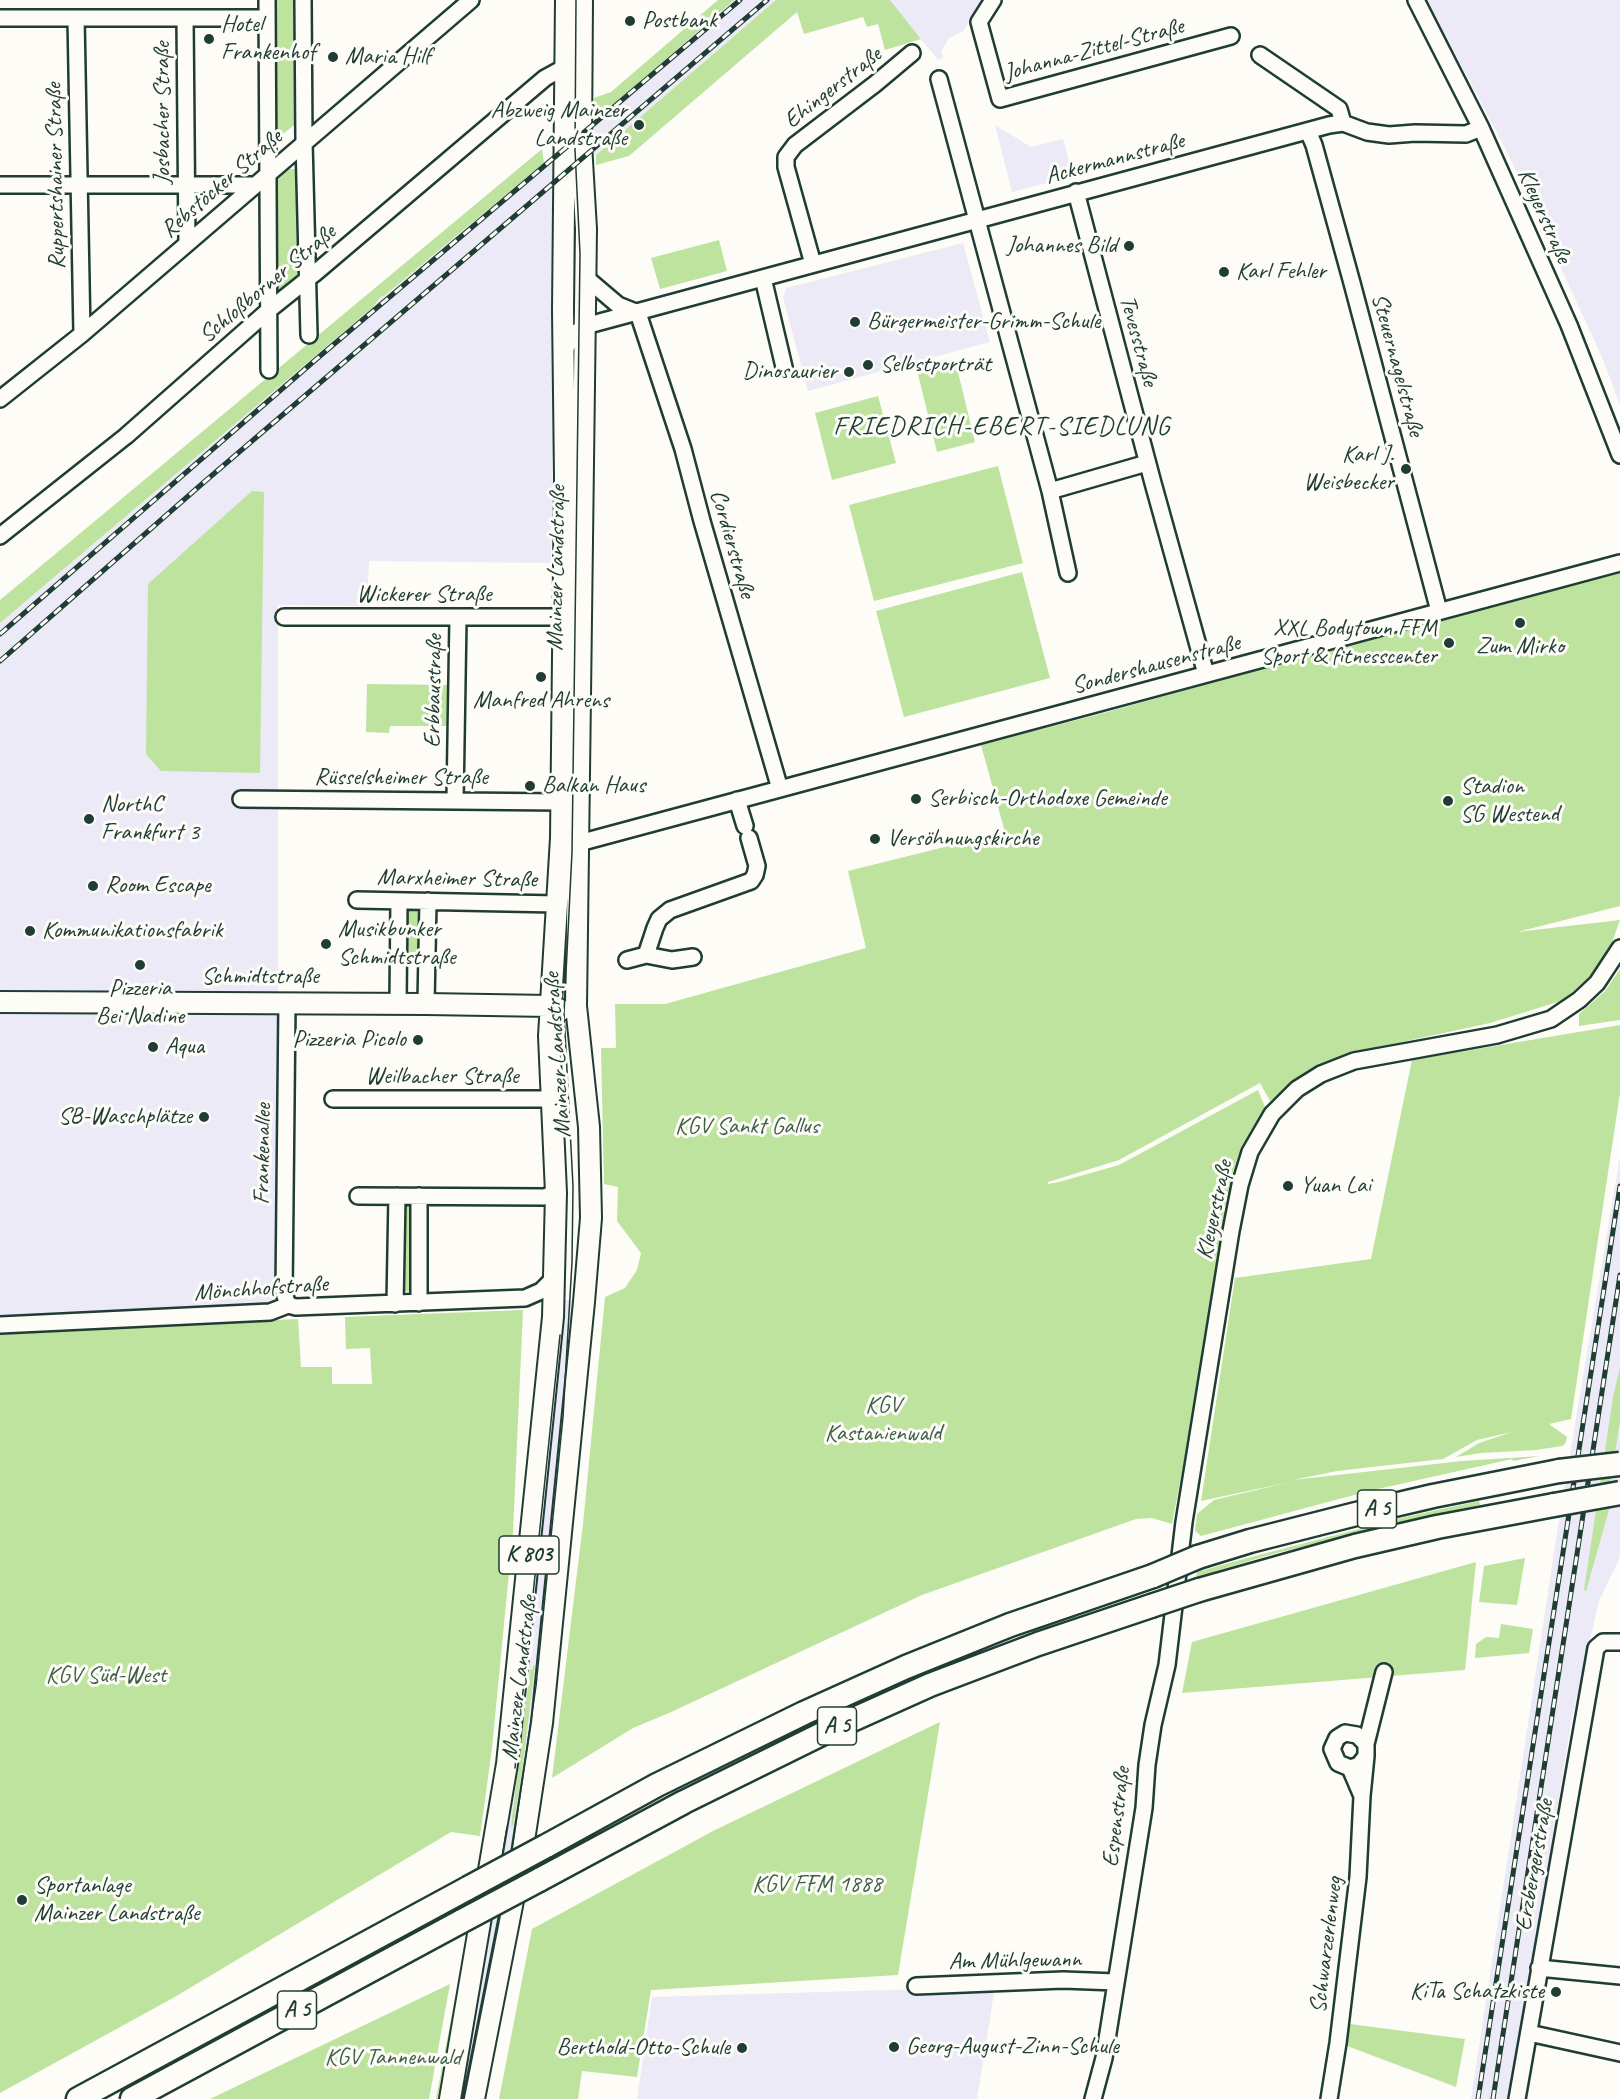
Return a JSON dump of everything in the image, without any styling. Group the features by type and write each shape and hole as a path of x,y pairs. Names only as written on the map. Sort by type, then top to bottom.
{"highway":[{"name":"A 5","path":"78,2099 657,1785 824,1704 1010,1625 1153,1576 1198,1557 1250,1541 1433,1496 1559,1471 1620,1464"},
{"name":"A 5","path":"132,2099 684,1802 780,1753 930,1685 1028,1648 1199,1590 1355,1546 1437,1527 1620,1493"}],"main road":[{"name":"Mainzer Landstraße","path":"450,2099 507,1764 553,1317 556,1193 549,1044 562,802 566,0"},
{"name":"Mainzer Landstraße","path":"474,2099 521,1860 542,1723 591,1218 588,1127 576,1006 585,326 585,209 581,144 582,0"},
{"path":"519,1006 543,987 553,962"},
{"path":"550,1006 559,1002 570,992 577,972"},
{"name":"Schmidtstraße","path":"0,1002 550,1006"},
{"path":"550,1006 564,1013 579,1037"}],"street":[{"path":"267,0 269,370"},
{"path":"303,0 309,335"},
{"name":"Rebstöcker Straße","path":"0,399 82,334 471,0"},
{"name":"Johanna-Zittel-Straße","path":"993,0 979,22 1000,99 1232,36"},
{"name":"Kleyerstraße","path":"1416,0 1481,128 1578,346 1620,455"},
{"path":"0,18 267,18"},
{"name":"Ruppertshainer Straße","path":"76,18 82,334"},
{"name":"Josbacher Straße","path":"185,18 187,244"},
{"name":"Ehingerstraße","path":"813,264 786,167 786,157 795,145 912,53"},
{"path":"1260,56 1339,109 1343,123 1367,132 1389,135 1466,134 1481,128"},
{"name":"Schloßborner Straße","path":"0,536 126,436 269,310 545,78 565,67"},
{"path":"939,79 1050,491 1068,573"},
{"name":"Ackermannstraße","path":"585,326 1076,192 1308,130 1343,123"},
{"name":"Steuernagelstraße","path":"1308,130 1352,283 1439,611"},
{"path":"0,185 255,185"},
{"name":"Tevesstraße","path":"1076,192 1147,463 1206,674"},
{"path":"585,278 618,305 638,313"},
{"path":"763,278 784,367"},
{"path":"563,310 574,321 585,326 574,334 563,353"},
{"name":"Cordierstraße","path":"638,313 683,449 780,789"},
{"path":"1050,491 1147,463"},
{"name":"Sondershausenstraße","path":"579,843 1620,563"},
{"name":"Wickerer Straße","path":"284,617 564,617"},
{"name":"Erbbaustraße","path":"455,801 458,618"},
{"name":"Rüsselsheimer Straße","path":"241,799 562,802"},
{"path":"646,956 659,920 670,910 751,881 755,875 757,867 738,800"},
{"name":"Marxheimer Straße","path":"357,900 557,904"},
{"path":"398,1004 399,901"},
{"path":"426,1004 428,901"},
{"name":"Kleyerstraße","path":"1182,1539 1240,1185 1250,1152 1272,1114 1309,1080 1354,1061 1497,1035 1551,1019 1579,1000 1597,983 1620,948"},
{"path":"627,960 646,956 672,960 693,957"},
{"name":"Frankenallee","path":"287,1003 284,1293 288,1305"},
{"name":"Weilbacher Straße","path":"333,1099 552,1099"},
{"path":"358,1196 540,1197 556,1193"},
{"path":"395,1304 397,1196"},
{"path":"419,1196 419,1303"},
{"name":"Mönchhofstraße","path":"0,1325 270,1312 288,1305 296,1307 525,1298 541,1291 554,1278"},
{"path":"525,1298 540,1304 553,1317"},
{"name":"Espenstraße","path":"1093,2099 1104,2058 1143,1808 1153,1725 1167,1665 1182,1539"},
{"name":"Erzbergerstraße","path":"1517,2099 1596,1648 1603,1642 1620,1642"},
{"name":"Schwarzerlenweg","path":"1329,2099 1358,1877 1366,1750 1384,1672"},
{"name":"Schwarzerlenweg","path":"1362,1796 1350,1768 1338,1763 1332,1749 1337,1738 1345,1733 1357,1734 1366,1750"},
{"path":"1350,1768 1359,1765 1366,1750"},
{"path":"1539,1968 1620,1976"},
{"name":"Am Mühlgewann","path":"916,1986 1063,1980 1116,1982"},
{"path":"1529,2033 1620,2053"}],"shaded area":[{"path":"733,0 776,0 557,188 551,563 369,561 367,606 278,605 278,1319 0,1333 0,623 373,307 380,297 595,121"},
{"path":"890,0 983,0 963,31 949,38 941,51 943,58 938,60"},
{"path":"1427,0 1620,0 1620,405 1602,357 1506,150"},
{"path":"995,125 1031,147 1063,139 1073,176 1012,192"},
{"path":"963,243 990,342 808,391 783,298 786,288"},
{"path":"1620,1156 1620,1557 1599,1601 1572,1717 1511,2099 1471,2099 1558,1526"},
{"path":"561,1300 578,1300 537,1689 524,1788 469,2099 455,2099"},
{"path":"995,1987 977,2099 637,2099 652,1997"}],"green space":[{"path":"273,0 297,0 298,122 274,141"},
{"path":"718,0 734,0 595,121 594,98 611,92"},
{"path":"776,0 890,0 921,39 885,50 878,24 867,27 863,17 804,34 797,12 629,156 596,165 596,155"},
{"path":"542,149 544,163 380,297 373,307 0,623 0,600"},
{"path":"289,169 298,169 301,278 278,292 274,178"},
{"path":"719,240 727,271 660,289 651,258"},
{"path":"956,364 975,442 937,452 918,374"},
{"path":"878,396 896,463 832,480 815,413"},
{"path":"998,466 1023,563 874,601 849,505"},
{"path":"252,491 264,492 260,773 161,771 146,754 148,584"},
{"path":"1620,568 1620,906 1517,932 1620,920 1611,945 1595,971 1564,1000 1490,1023 1346,1054 1270,1101 1260,1083 1119,1160 1048,1182 1048,1184 1059,1182 1119,1165 1258,1090 1265,1107 1241,1147 1231,1178 1188,1441 1172,1524 1152,1518 1136,1519 922,1595 633,1728 552,1778 583,1524 605,1297 625,1288 637,1270 641,1253 617,1221 618,1187 604,1184 601,1048 616,1048 615,1004 665,1004 866,948 848,871 1005,832 981,745 1111,711"},
{"path":"1022,572 1050,678 904,717 876,611"},
{"path":"367,684 448,685 447,726 390,726 389,733 366,732"},
{"path":"405,910 421,910 421,954 406,954"},
{"path":"1620,969 1620,1020 1579,1026 1579,1014 1605,991"},
{"path":"1620,1025 1620,1093 1571,1419 1549,1424 1567,1437 1565,1444 1536,1450 1481,1453 1456,1457 1479,1443 1512,1432 1477,1440 1443,1459 1337,1471 1293,1480 1462,1461 1540,1456 1513,1461 1512,1459 1369,1491 1201,1536 1195,1531 1197,1514 1214,1500 1290,1482 1201,1501 1235,1278 1371,1259 1412,1060"},
{"path":"404,1203 412,1203 412,1291 401,1292"},
{"name":"KGV Süd-West","path":"523,1310 513,1532 492,1748 480,1836 451,1832 173,1998 0,2093 0,1333 298,1319 301,1367 332,1367 332,1384 372,1384 370,1348 346,1349 345,1317"},
{"path":"1620,1367 1620,1421 1610,1485 1614,1492 1586,1591 1584,1590 1613,1397"},
{"path":"1479,1501 1480,1505 1273,1554 1196,1577 1197,1572 1240,1560 1405,1517"},
{"path":"1525,1558 1517,1605 1479,1602 1484,1566"},
{"path":"1476,1562 1465,1670 1182,1693 1192,1642"},
{"path":"1501,1624 1533,1629 1529,1653 1475,1658 1476,1644 1486,1637 1499,1638"},
{"path":"533,1665 535,1666 521,1779 511,1827 530,1670 533,1669"},
{"name":"KGV FFM 1888","path":"940,1722 898,1975 651,1990 637,2077 582,2071 578,2099 499,2099 532,1929 715,1830"},
{"path":"473,1940 444,2099 436,2099 465,1945"},
{"name":"KGV Tannenwald","path":"450,1984 429,2099 210,2099"},
{"path":"1350,2024 1465,2039 1456,2087 1347,2046"}],"tram line":[{"path":"464,2099 509,1871 536,1686 563,1417 572,1262 573,1186 564,1013 572,852 580,254 575,150 576,0"},
{"path":"515,1768 560,1335"},
{"path":"493,1910 507,1827"}],"railway":[{"path":"0,634 320,356 740,0"},
{"path":"0,661 203,483 767,0"},
{"path":"1478,2099 1620,1186"},
{"path":"1493,2099 1620,1275"}],"place":[{"name":"Postbank","path":"630,21"},
{"name":"Hotel Frankenhof","path":"209,39"},
{"name":"Maria Hilf","path":"333,57"},
{"name":"Abzweig Mainzer Landstraße","path":"639,125"},
{"name":"Johannes Bild","path":"1129,246"},
{"name":"Karl Fehler","path":"1224,272"},
{"name":"Bürgermeister-Grimm-Schule","path":"855,322"},
{"name":"Selbstporträt","path":"868,365"},
{"name":"Dinosaurier","path":"849,372"},
{"name":"Karl J. Weisbecker","path":"1406,469"},
{"name":"Zum Mirko","path":"1520,623"},
{"name":"XXL Bodytown FFM Sport & fitnesscenter","path":"1449,643"},
{"name":"Manfred Ahrens","path":"541,677"},
{"name":"Balkan Haus","path":"530,786"},
{"name":"Serbisch-Orthodoxe Gemeinde","path":"916,799"},
{"name":"Stadion SG Westend","path":"1448,801"},
{"name":"NorthC Frankfurt 3","path":"89,819"},
{"name":"Versöhnungskirche","path":"875,839"},
{"name":"Room Escape","path":"93,886"},
{"name":"Kommunikationsfabrik","path":"30,931"},
{"name":"Musikbunker Schmidtstraße","path":"326,944"},
{"name":"Pizzeria Bei Nadine","path":"140,965"},
{"name":"Pizzeria Picolo","path":"418,1040"},
{"name":"Aqua","path":"153,1047"},
{"name":"SB-Waschplätze","path":"204,1117"},
{"name":"Yuan Lai","path":"1288,1186"},
{"name":"Sportanlage Mainzer Landstraße","path":"22,1900"},
{"name":"KiTa Schatzkiste","path":"1556,1992"},
{"name":"Georg-August-Zinn-Schule","path":"894,2047"},
{"name":"Berthold-Otto-Schule","path":"742,2048"}],"district":[{"name":"FRIEDRICH-EBERT-SIEDLUNG","path":"1002,427"}],"park label":[{"name":"KGV Sankt Gallus","path":"747,1127"},
{"name":"KGV Kastanienwald","path":"883,1420"}]}
